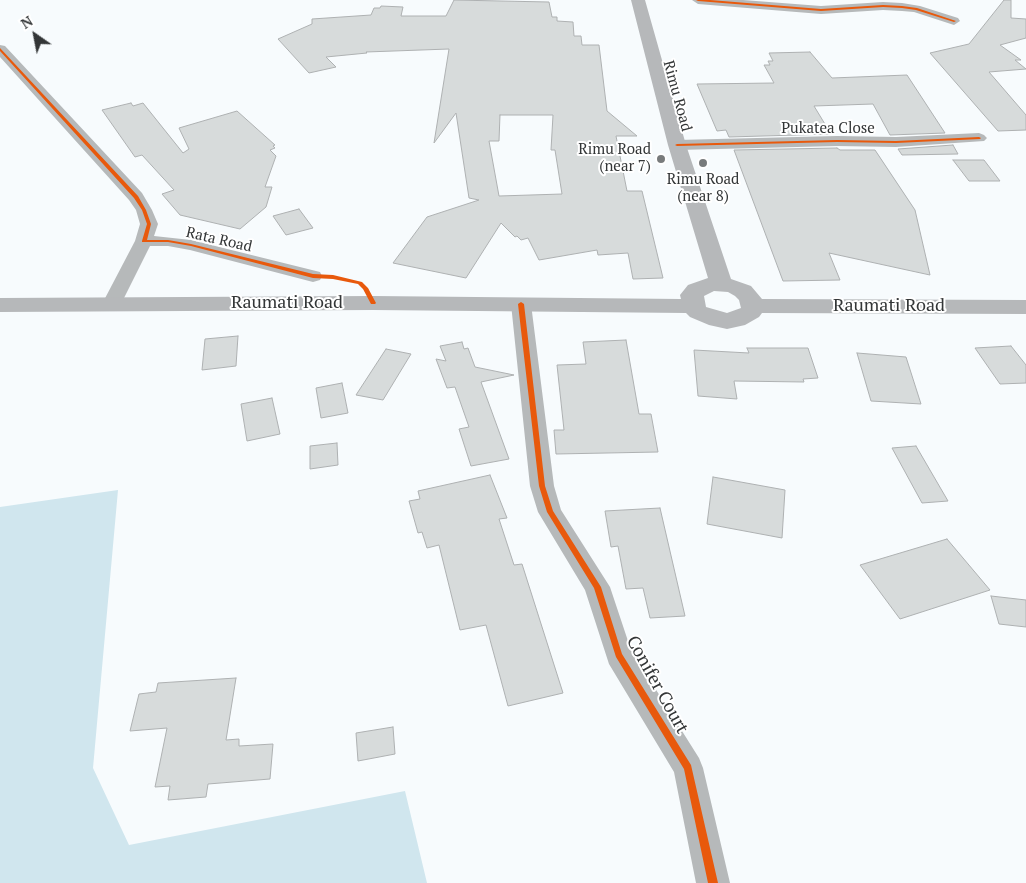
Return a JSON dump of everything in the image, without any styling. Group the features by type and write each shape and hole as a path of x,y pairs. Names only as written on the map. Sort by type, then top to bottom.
{"main road":[{"name":"Rimu Road","path":"638,0 677,144 721,284"},
{"path":"711,284 721,284 733,286 744,291 750,298 753,306 751,312 745,317 727,321 707,317 693,306 692,295 696,290 711,284"},
{"name":"Raumati Road","path":"0,305 521,304 693,306"},
{"name":"Raumati Road","path":"753,306 1026,307"}],"street":[{"path":"698,0 821,10 883,6 902,7 916,9 954,21"},
{"path":"0,49 136,197 144,210 148,224 144,242 112,304"},
{"name":"Pukatea Close","path":"677,144 837,141 896,142 979,138"},
{"name":"Rata Road","path":"144,242 168,241 191,244 313,276"},
{"name":"Conifer Court","path":"521,304 542,486 550,512 597,586 619,655 688,768 713,883"}],"shaded area":[{"path":"118,490 93,768 129,845 405,791 427,883 0,883 0,507"}],"building":[{"path":"454,0 549,2 552,17 557,17 557,21 573,22 574,36 581,36 582,45 599,45 607,111 637,136 616,136 627,191 642,191 663,278 633,279 628,253 598,255 597,250 539,260 528,238 521,240 517,236 515,237 501,223 466,278 393,263 427,217 479,200 469,198 456,113 434,143 449,49 366,52 326,57 336,67 309,73 278,39 312,24 312,19 371,15 374,8 380,8 381,6 403,7 401,16 446,16","holes":["500,115 553,115 551,150 555,150 562,194 499,196 489,141 499,141"]},
{"path":"1004,0 1011,0 1011,18 1026,19 1026,38 1000,45 1021,60 1015,60 1026,69 989,72 1026,115 1026,130 998,131 930,53 969,44"},
{"path":"810,52 832,78 907,75 945,133 890,135 873,104 814,106 831,134 729,137 726,130 717,131 697,84 774,83 764,65 770,65 768,61 773,61 769,53"},
{"path":"131,103 133,106 143,103 183,153 189,149 179,128 237,111 275,145 273,146 275,148 270,150 276,156 265,187 272,187 266,207 240,229 180,215 162,194 174,190 142,155 135,157 102,110"},
{"path":"953,145 958,154 902,155 898,149"},
{"path":"837,148 840,150 875,150 915,210 930,275 829,253 840,280 783,281 734,150"},
{"path":"953,160 984,160 1000,181 969,181"},
{"path":"299,209 313,228 286,235 273,216"},
{"path":"238,336 236,366 202,370 205,339"},
{"path":"626,340 639,414 651,414 658,452 556,454 554,430 564,430 557,365 586,364 583,342"},
{"path":"462,342 464,349 468,348 475,367 514,375 481,382 509,459 471,466 459,429 469,427 455,387 447,388 436,359 446,361 440,346"},
{"path":"1011,346 1026,365 1026,383 1000,384 975,348"},
{"path":"747,348 808,348 818,378 803,379 804,382 734,381 737,399 698,396 694,350 749,353"},
{"path":"386,349 411,354 383,400 356,395"},
{"path":"857,353 906,357 921,404 871,401"},
{"path":"342,383 348,413 321,418 316,388"},
{"path":"272,398 280,434 247,441 241,404"},
{"path":"337,443 338,465 310,469 310,446"},
{"path":"916,446 948,501 922,503 892,448"},
{"path":"490,475 507,518 499,519 514,565 522,564 563,693 508,706 486,625 460,630 439,545 427,548 422,532 418,533 409,501 420,499 418,491"},
{"path":"713,477 785,490 782,538 707,524"},
{"path":"660,508 685,616 650,618 643,588 626,589 618,546 611,547 605,511"},
{"path":"947,539 990,590 900,619 860,565"},
{"path":"991,596 1026,600 1026,627 999,624"},
{"path":"236,678 226,740 239,739 239,746 273,744 270,779 208,784 206,797 168,800 170,786 155,787 167,728 130,731 139,694 156,692 158,683"},
{"path":"393,727 395,754 358,761 356,733"}],"cycle path":[{"path":"698,0 821,10 883,6 902,7 916,9 954,21"},
{"path":"0,49 136,197 144,210 149,224 144,241 168,241 191,245 313,276 333,277 360,283 373,303"},
{"path":"677,145 837,141 896,142 979,138"},
{"path":"521,304 542,486 550,512 597,587 619,655 688,768 713,883"}],"place":[{"name":"Rimu Road (near 7)","path":"661,159"},
{"name":"Rimu Road (near 8)","path":"703,163"}]}
